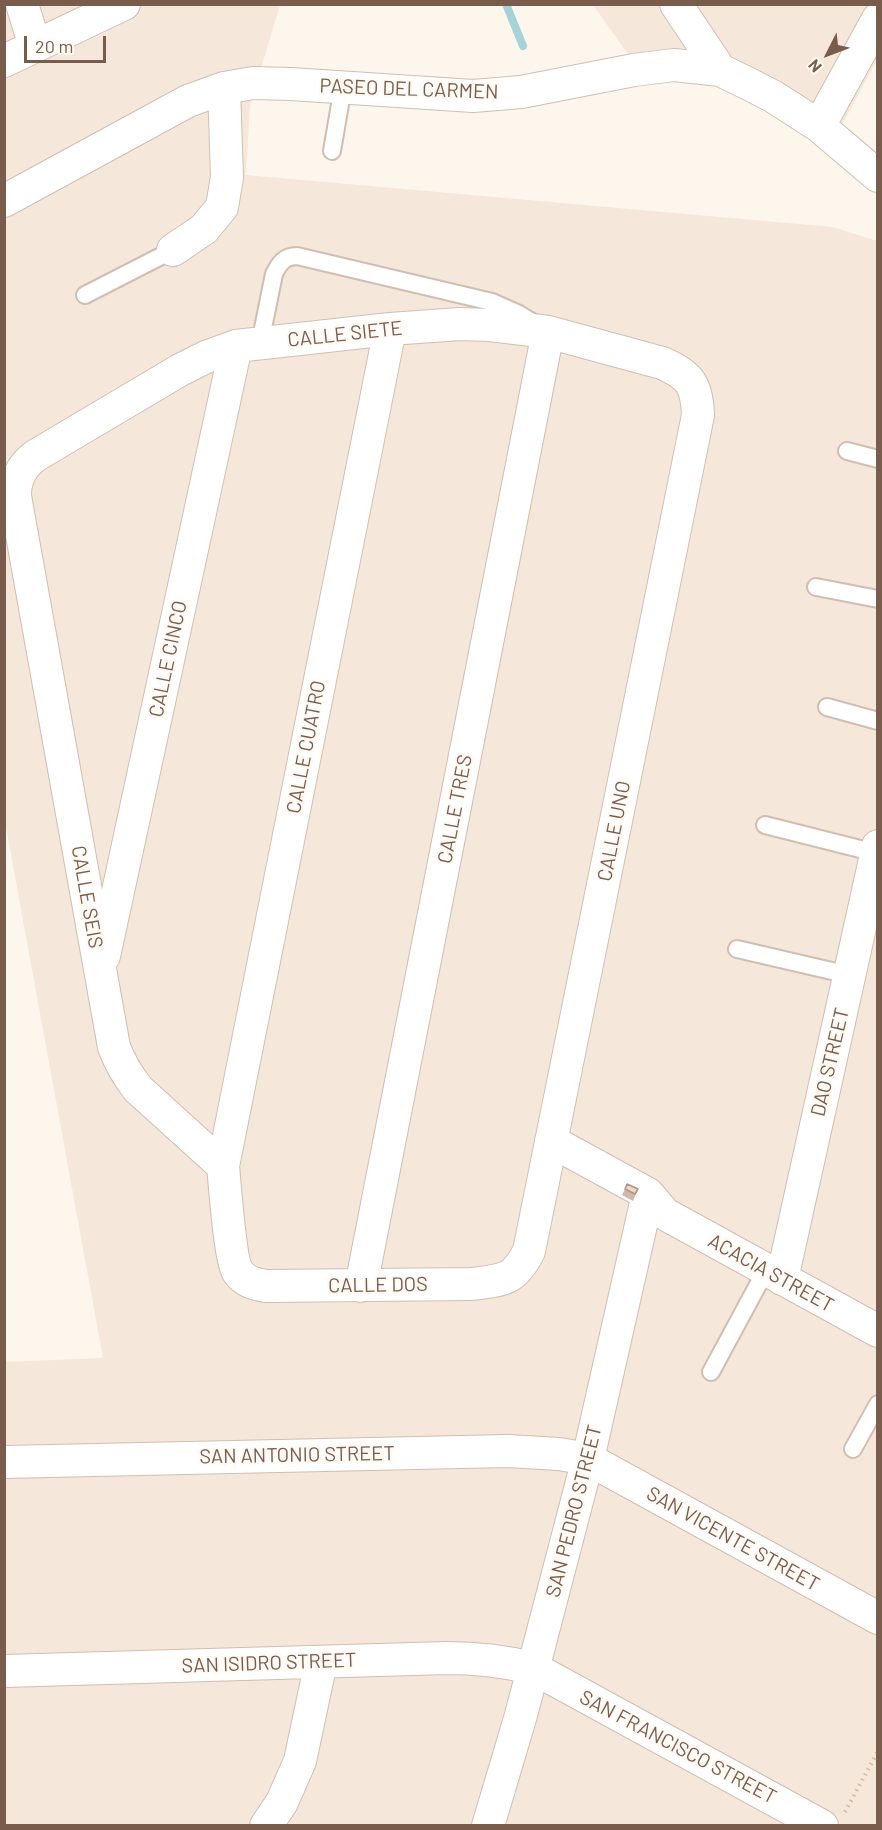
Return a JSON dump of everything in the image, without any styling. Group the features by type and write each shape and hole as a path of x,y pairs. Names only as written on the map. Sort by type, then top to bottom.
{"street":[{"path":"22,4 35,46"},
{"path":"4,61 124,4"},
{"path":"676,4 720,70"},
{"path":"819,126 878,19"},
{"name":"PASEO DEL CARMEN","path":"4,201 188,100 225,88 253,83 473,96 522,92 634,70 674,65 720,70 774,97 819,126 878,176"},
{"path":"173,250 204,229 222,207 227,177 225,88"},
{"name":"CALLE SIETE","path":"22,470 35,456 180,370 206,357 248,345 390,329 490,324 548,332 662,363 679,370 692,383"},
{"name":"CALLE CUATRO","path":"223,1166 390,329"},
{"name":"CALLE TRES","path":"361,1286 548,332"},
{"name":"CALLE CINCO","path":"100,971 248,345"},
{"name":"CALLE UNO","path":"512,1276 521,1266 529,1251 698,416 698,398 692,383"},
{"name":"CALLE SEIS","path":"22,470 15,486 15,496 114,1047 127,1076 138,1089 223,1166"},
{"name":"DAO STREET","path":"774,1274 849,975 877,849"},
{"name":"ACACIA STREET","path":"549,1151 878,1331"},
{"name":"CALLE DOS","path":"223,1166 234,1265 245,1280 255,1284 266,1286 472,1284 494,1282 512,1276"},
{"name":"SAN PEDRO STREET","path":"488,1826 533,1668 652,1208"},
{"name":"SAN ANTONIO STREET","path":"4,1462 508,1451 559,1454 588,1459"},
{"name":"SAN VICENTE STREET","path":"588,1459 878,1618"},
{"name":"SAN ISIDRO STREET","path":"4,1671 474,1658 504,1661 533,1668"},
{"path":"266,1826 282,1802 300,1761 321,1662"},
{"name":"SAN FRANCISCO STREET","path":"533,1668 833,1821"}],"lane":[{"path":"332,151 343,87"},
{"path":"85,295 173,250"},
{"path":"248,345 274,274 283,260 290,256 492,302 519,314 548,332"},
{"path":"848,451 878,459"},
{"path":"816,587 878,598"},
{"path":"827,707 878,721"},
{"path":"765,825 877,849"},
{"path":"737,949 849,975"},
{"path":"711,1372 774,1274"},
{"path":"853,1449 878,1404"}],"path":[{"path":"833,1821 878,1751"}],"shaded area":[{"path":"5,5 280,5 250,105 246,175 833,227 877,241 877,1825 5,1825 4,1362 103,1358 5,822"},
{"path":"593,5 877,5 877,60 842,125 726,56 679,48 628,54"}],"building":[{"path":"627,1184 638,1189 635,1194 625,1189"}],"waterway":[{"path":"506,4 523,46"}]}
